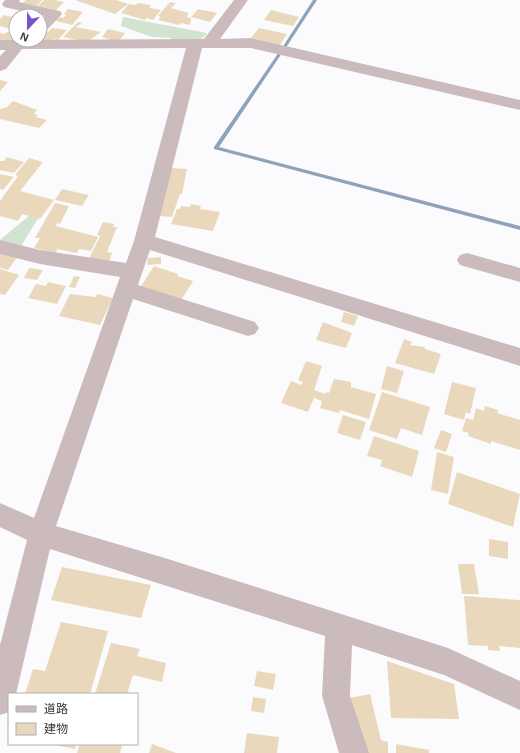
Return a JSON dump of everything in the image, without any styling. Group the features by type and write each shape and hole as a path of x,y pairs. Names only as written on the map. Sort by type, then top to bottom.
{"street":[{"path":"13,0 9,4 27,8"},
{"path":"0,700 41,534 110,332 144,241 202,44 236,1"},
{"path":"48,12 55,14 48,21"},
{"path":"48,43 251,43 520,106"},
{"path":"0,66 19,48"},
{"path":"144,241 520,357"},
{"path":"0,247 129,280 248,328"},
{"path":"466,260 520,275"},
{"path":"0,515 41,534 168,572 448,662 520,696"},
{"path":"338,627 336,696 354,753"}],"green space":[{"path":"123,17 207,33 204,37 196,41 171,41 171,38 152,37 121,26"},
{"path":"30,215 39,217 21,246 0,240"}],"building":[{"path":"26,0 42,0 37,6 23,3"},
{"path":"44,0 64,2 56,10 38,6"},
{"path":"75,0 116,0 128,4 115,14"},
{"path":"170,2 176,3 171,8 189,13 186,17 191,18 190,25 181,23 179,25 158,20 161,17 158,16"},
{"path":"138,3 151,5 149,8 161,10 153,20 146,18 145,20 121,13 129,4 136,5"},
{"path":"68,9 83,12 72,25 56,21 59,17 63,18 66,15 64,14"},
{"path":"198,9 217,13 210,22 191,17"},
{"path":"271,10 299,17 293,26 264,20"},
{"path":"4,15 8,16 8,28 0,26 0,19"},
{"path":"78,22 82,23 76,27 101,32 87,42 63,37"},
{"path":"52,28 67,30 58,40 53,39 50,41 48,41 48,32"},
{"path":"259,28 287,34 280,45 251,38"},
{"path":"108,29 125,33 118,42 102,37"},
{"path":"8,32 8,42 0,42 0,33 5,34"},
{"path":"0,80 8,82 0,91"},
{"path":"13,101 37,110 34,114 38,115 36,117 47,120 39,128 0,119 0,109 7,107"},
{"path":"7,157 24,162 14,173 0,170 0,161 4,161"},
{"path":"29,158 43,162 20,191 54,200 40,219 22,214 18,221 0,216 0,201 18,176 15,175"},
{"path":"169,168 187,169 182,194 180,194 172,217 159,216"},
{"path":"0,174 14,177 3,190 0,189"},
{"path":"62,189 89,195 82,206 55,200"},
{"path":"55,203 69,206 60,224 57,223 56,226 98,237 91,251 79,249 77,253 57,249 56,253 34,248 40,238 35,238"},
{"path":"191,204 201,206 200,209 220,212 213,231 171,224 177,209 180,209 181,206 190,207"},
{"path":"103,222 114,224 113,227 117,227 107,252 112,253 109,262 89,259 100,236 97,235"},
{"path":"0,253 17,257 8,270 0,268"},
{"path":"161,257 161,264 147,265 148,258"},
{"path":"154,266 193,281 180,302 140,288"},
{"path":"29,268 43,270 37,280 24,278"},
{"path":"0,269 19,275 5,295 0,294"},
{"path":"74,276 80,277 75,288 69,287"},
{"path":"48,282 66,286 57,304 28,298 36,284 46,286"},
{"path":"70,294 96,297 97,294 113,298 100,325 59,316"},
{"path":"344,312 358,316 354,326 341,322"},
{"path":"323,322 352,333 346,348 316,340"},
{"path":"404,339 412,342 410,345 425,347 425,349 441,354 434,374 395,363"},
{"path":"306,361 322,366 314,390 325,394 326,392 329,393 334,379 351,382 351,387 376,394 369,419 340,410 339,413 320,408 322,401 314,398 308,412 281,403 291,381 301,385 303,382 298,380"},
{"path":"387,366 404,371 397,393 381,389"},
{"path":"452,382 476,388 470,414 466,412 464,420 444,414"},
{"path":"382,392 430,407 422,435 401,428 397,439 369,430"},
{"path":"485,406 498,410 497,413 520,420 520,450 491,441 491,444 468,436 469,433 462,431 466,418 473,420 476,408 484,411"},
{"path":"343,415 366,422 360,440 337,433"},
{"path":"441,430 452,434 446,452 434,448"},
{"path":"374,436 419,451 412,477 380,466 382,460 367,456"},
{"path":"437,452 454,457 448,494 431,490"},
{"path":"457,472 520,494 513,527 448,504"},
{"path":"489,539 508,542 508,559 489,556"},
{"path":"458,564 474,564 479,594 462,594"},
{"path":"62,567 151,585 141,618 51,600"},
{"path":"464,596 520,600 520,648 499,646 500,651 488,650 488,646 468,645"},
{"path":"61,622 108,631 90,693 25,693 33,669 45,671"},
{"path":"111,643 140,649 137,656 166,663 162,682 133,675 127,693 95,693"},
{"path":"387,661 454,684 459,719 391,718"},
{"path":"257,671 276,674 273,690 254,686"},
{"path":"370,694 381,740 388,742 388,753 361,753 349,698"},
{"path":"253,697 266,699 264,713 251,711"},
{"path":"247,733 279,737 277,753 244,753"},
{"path":"152,744 176,753 149,753"},
{"path":"396,744 429,750 429,753 396,753"},
{"path":"55,745 76,745 75,749"},
{"path":"80,745 122,746 120,753 77,753"}],"waterway":[{"path":"284,48 315,0"},
{"path":"280,53 216,148 520,228"}]}
